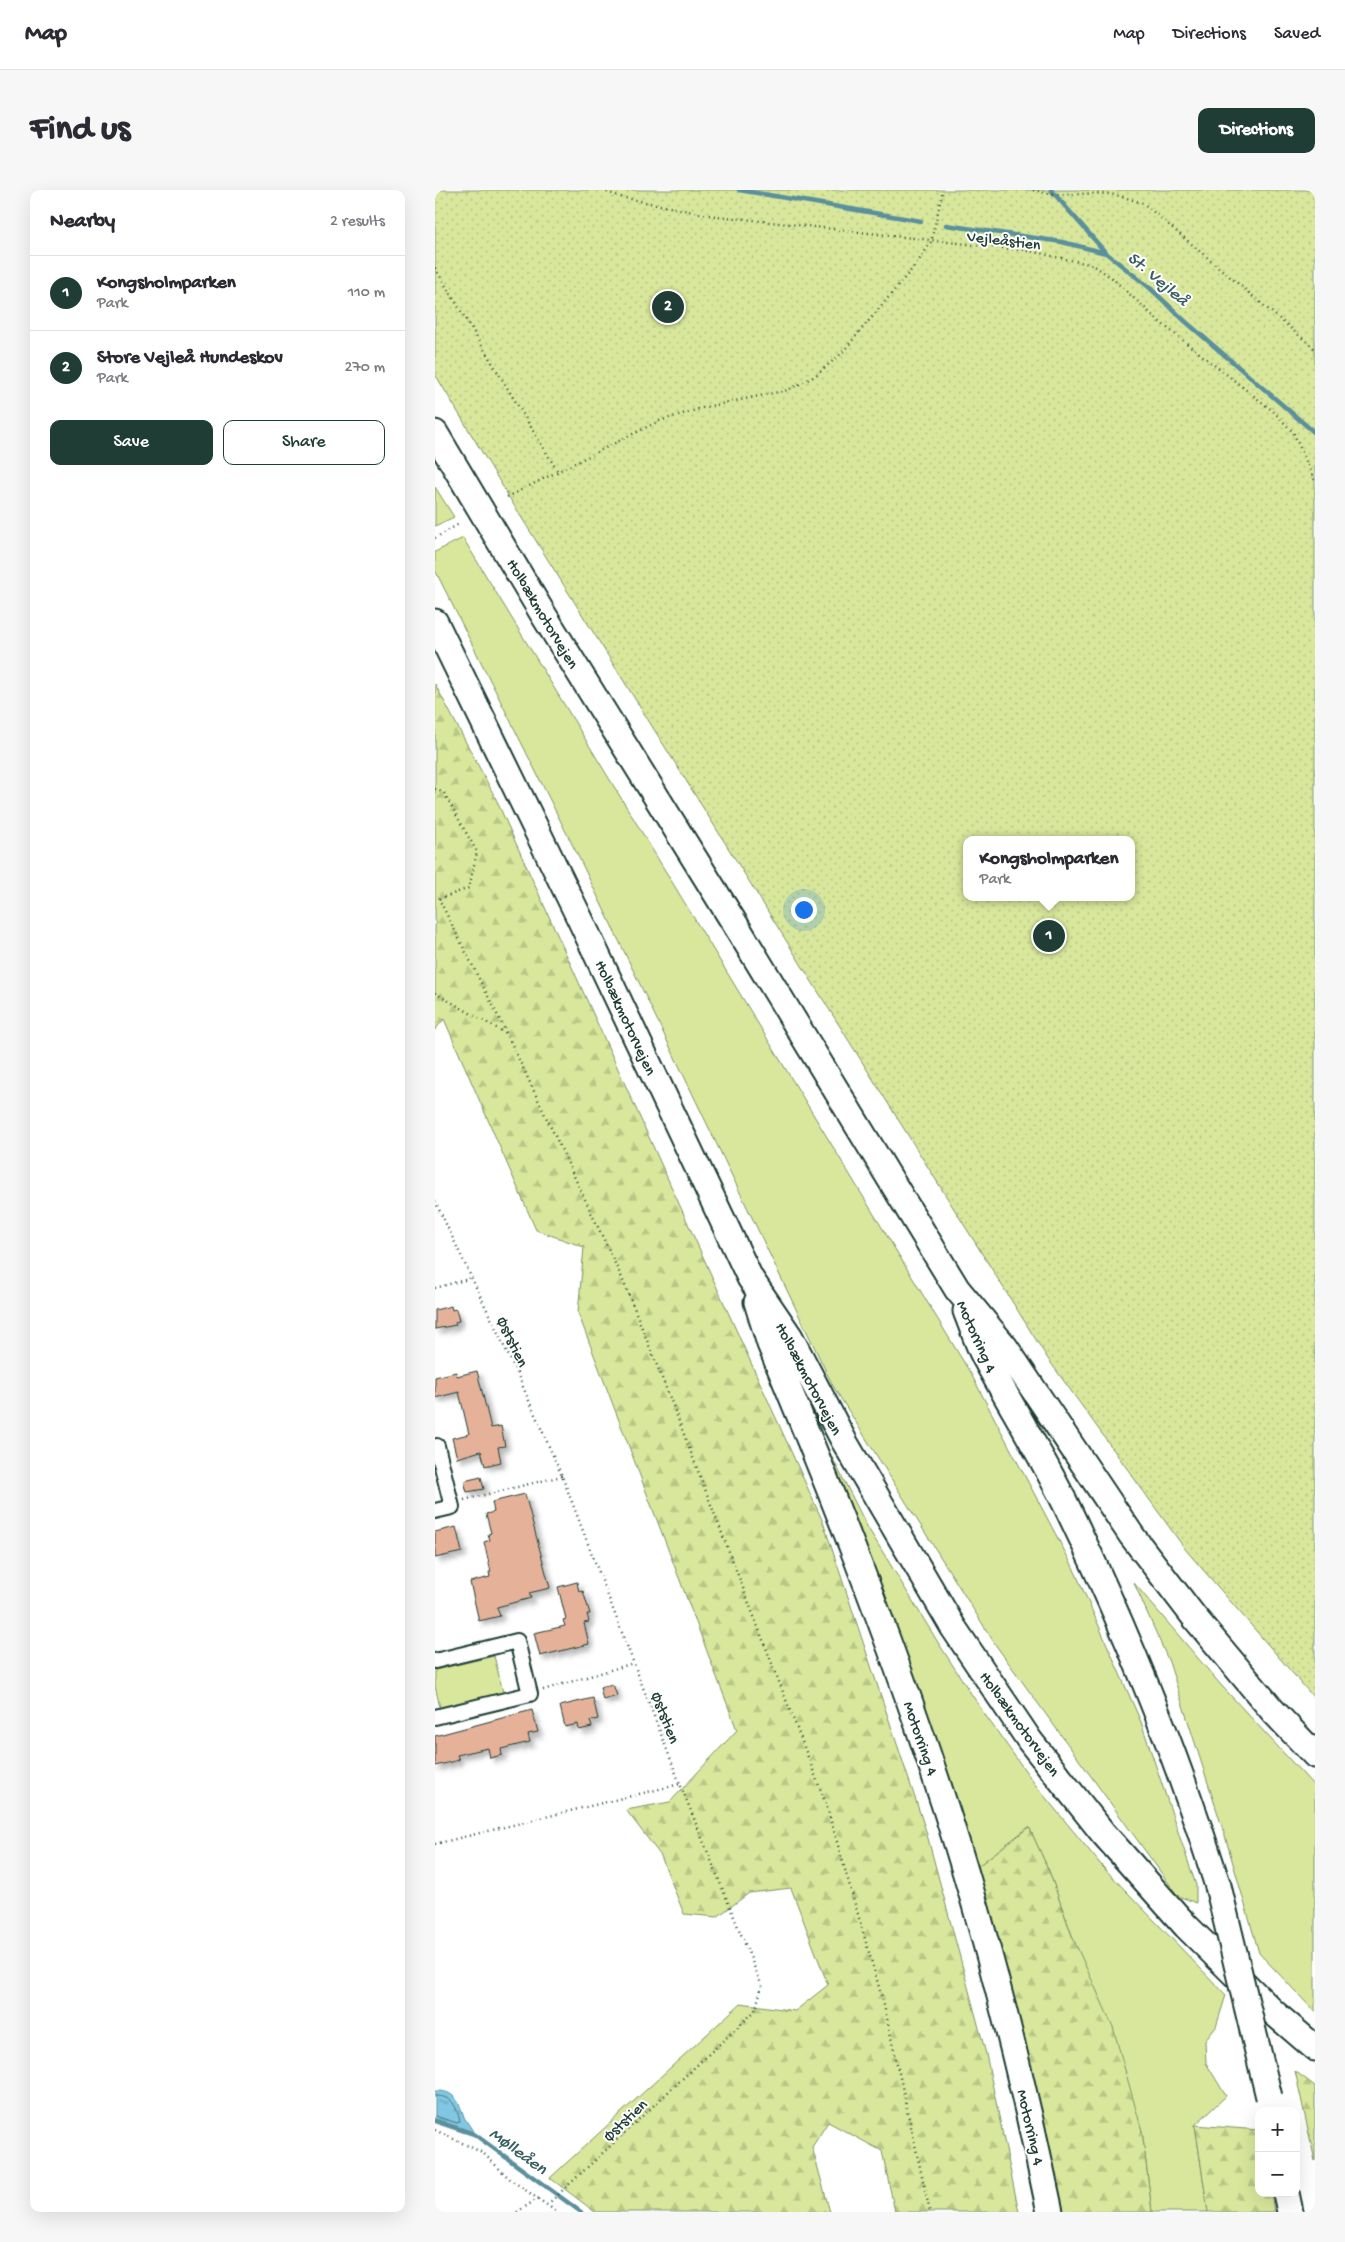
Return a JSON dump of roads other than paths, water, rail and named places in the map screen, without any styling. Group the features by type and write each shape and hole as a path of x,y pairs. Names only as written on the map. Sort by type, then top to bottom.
{"highway":[{"name":"Holbækmotorvejen","path":"435,433 543,614 746,940 957,1289 1005,1347 1132,1536 1189,1611 1273,1711 1315,1755"},
{"name":"Holbækmotorvejen","path":"435,622 580,919 750,1278 790,1337 844,1440 953,1627 1031,1741 1103,1833 1185,1926 1273,2012 1315,2048"},
{"name":"Motorring 4","path":"750,1278 770,1344 895,1660 937,1783 979,1918 1003,2006 1033,2128 1051,2212"},
{"name":"Motorring 4","path":"957,1289 983,1354 1065,1503 1119,1617 1169,1741 1193,1805 1219,1886 1270,2104"},
{"path":"1288,2197 1290,2212"}],"street":[{"path":"435,1447 437,1446 451,1503 451,1507 435,1511"},
{"path":"435,1662 517,1641 530,1694 435,1717"}],"water":[{"path":"435,2091 447,2092 458,2101 464,2117 474,2134 435,2121"}],"waterway":[{"path":"739,190 921,221"},
{"path":"1051,190 1106,253"},
{"name":"St. Vejleå","path":"946,225 1062,242 1106,253 1150,288 1185,321 1315,433"},
{"name":"Mølleåen","path":"435,2121 474,2134 581,2212"}],"place":[{"name":"Store Vejleå Hundeskov","path":"668,307"},
{"name":"Kongsholmparken","path":"1049,936"}]}
